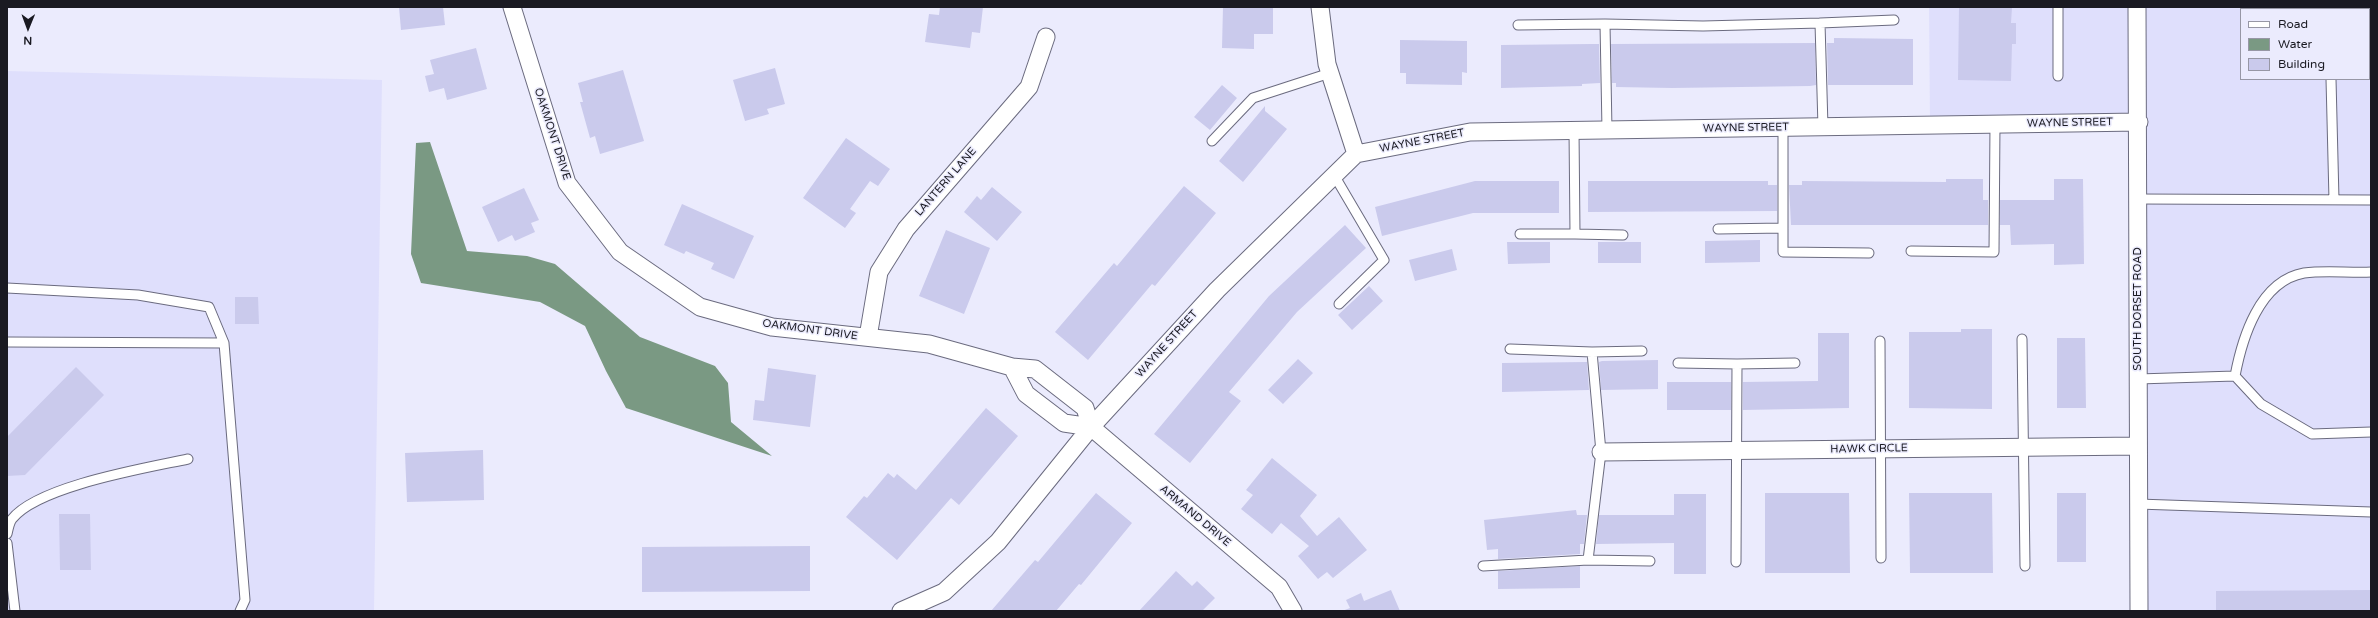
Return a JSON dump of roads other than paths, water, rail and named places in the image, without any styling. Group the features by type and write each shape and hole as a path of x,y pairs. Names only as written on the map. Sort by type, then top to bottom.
{"street":[{"name":"OAKMONT DRIVE","path":"512,7 567,183 620,252 700,307 772,327 929,344 1012,367 1035,369 1085,408 1091,427"},
{"path":"1320,7 1326,64 1356,154"},
{"name":"SOUTH DORSET ROAD","path":"2137,7 2139,611"},
{"name":"LANTERN LANE","path":"868,337 879,272 906,229 1029,87 1046,37"},
{"name":"WAYNE STREET","path":"901,611 944,592 998,542 1091,427 1217,290 1356,154 1470,132 2138,122"},
{"path":"1012,367 1026,394 1032,399 1064,423 1091,427"},
{"name":"ARMAND DRIVE","path":"1091,427 1279,587 1293,611"},
{"name":"HAWK CIRCLE","path":"1601,452 2024,446 2138,446"}],"lane":[{"path":"2058,7 2058,76"},
{"path":"1518,25 1605,24 1703,26 1894,20"},
{"path":"1820,23 1823,127"},
{"path":"1605,24 1607,130"},
{"path":"1212,142 1253,98 1330,73"},
{"path":"2331,80 2334,200"},
{"path":"1911,251 1994,252 1994,124"},
{"path":"1783,127 1783,252 1869,253"},
{"path":"1574,130 1574,234"},
{"path":"1334,175 1384,260 1339,304"},
{"path":"2138,199 2371,200"},
{"path":"1718,230 1783,228"},
{"path":"1520,234 1623,234"},
{"path":"2235,376 2238,362 2256,310 2279,283 2303,273 2371,272"},
{"path":"7,288 138,295 209,307 224,343 245,600 240,611"},
{"path":"2022,339 2025,566"},
{"path":"1880,341 1879,449 1881,558"},
{"path":"7,342 224,343"},
{"path":"1510,349 1592,352 1642,351"},
{"path":"1588,560 1601,452 1592,352"},
{"path":"1678,363 1795,363"},
{"path":"1736,562 1737,364"},
{"path":"2138,379 2235,376 2261,404 2312,434 2371,432"},
{"path":"7,534 12,520 32,503 95,479 188,459"},
{"path":"2138,504 2371,512"},
{"path":"7,543 15,611"},
{"path":"1483,566 1588,560 1650,562"}],"water":[{"path":"430,142 467,251 527,256 555,264 640,337 715,366 728,383 731,422 772,456 626,408 606,371 585,326 540,302 421,283 411,254 416,143"}]}
